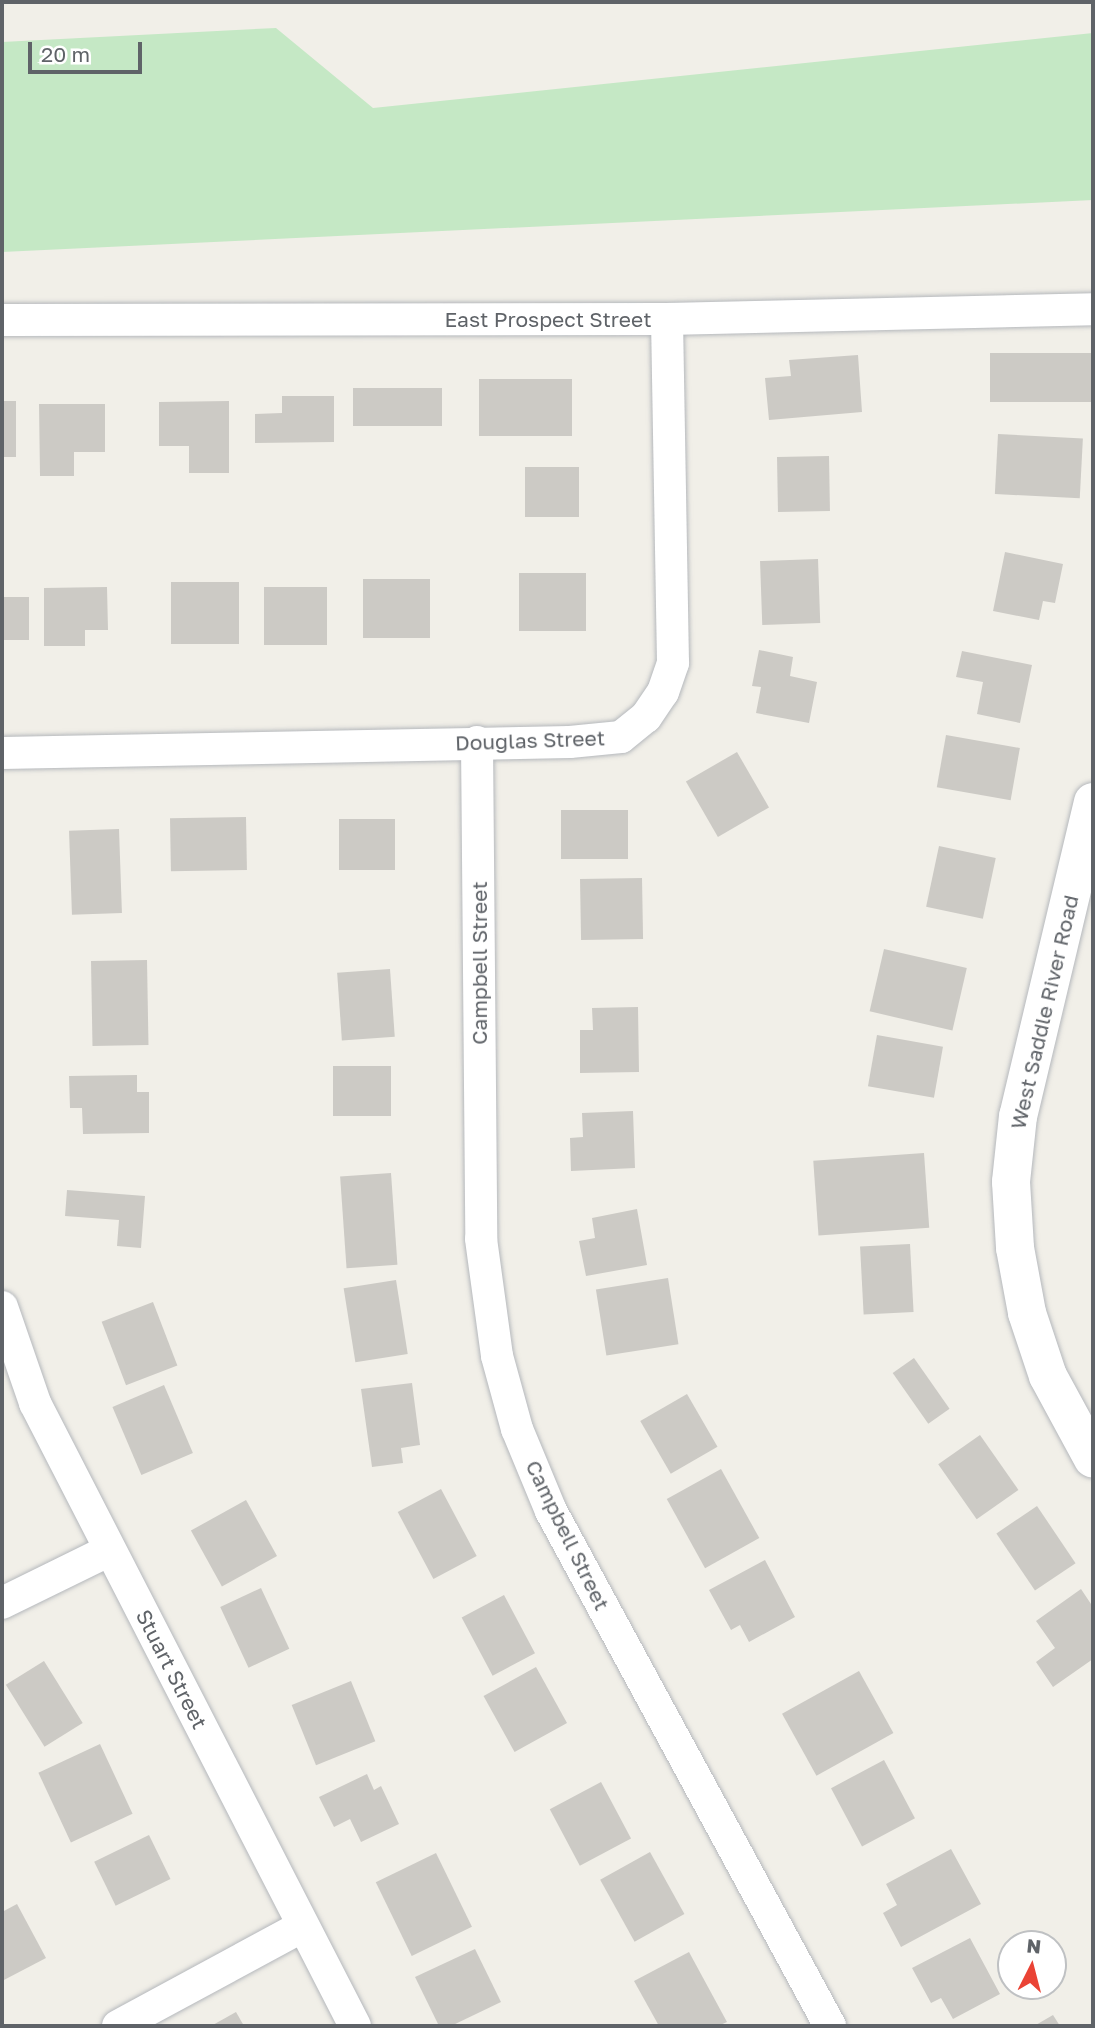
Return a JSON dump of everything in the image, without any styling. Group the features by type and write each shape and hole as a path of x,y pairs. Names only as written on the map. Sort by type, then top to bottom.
{"street":[{"name":"East Prospect Street","path":"2,320 667,319 1093,309"},
{"name":"Douglas Street","path":"2,753 570,742 621,737 646,717 663,692 674,646 667,319"},
{"name":"Campbell Street","path":"477,742 481,1239 497,1356 510,1405 551,1511 830,2026"},
{"name":"West Saddle River Road","path":"1093,802 1084,876 1018,1116 1012,1182 1015,1248 1027,1313 1048,1376 1093,1459"},
{"name":"Stuart Street","path":"2,1307 35,1403 355,2026"},
{"path":"2,1603 110,1550"},
{"path":"118,2026 303,1926"}],"green space":[{"path":"276,28 373,108 1093,33 1093,200 2,252 2,42"}],"building":[{"path":"990,353 1093,353 1093,402 990,402"},
{"path":"858,355 862,412 769,420 765,378 791,376 789,360"},
{"path":"479,379 572,379 572,436 479,436"},
{"path":"353,388 442,388 442,426 353,426"},
{"path":"282,396 334,396 334,442 255,443 255,414 282,413"},
{"path":"2,401 16,401 16,457 2,457"},
{"path":"229,401 229,473 189,473 189,446 159,446 159,402"},
{"path":"39,404 105,404 105,452 74,452 74,476 40,476"},
{"path":"998,434 1083,438 1080,498 995,494"},
{"path":"829,456 830,511 778,512 777,457"},
{"path":"525,467 579,467 579,517 525,517"},
{"path":"1005,552 1063,564 1055,603 1043,601 1039,620 993,611"},
{"path":"818,559 820,623 762,625 760,561"},
{"path":"519,573 586,573 586,631 519,631"},
{"path":"363,579 430,579 430,638 363,638"},
{"path":"171,582 239,582 239,644 171,644"},
{"path":"107,587 108,630 85,630 85,646 44,646 44,588"},
{"path":"264,587 327,587 327,645 264,645"},
{"path":"2,597 29,597 29,640 2,640"},
{"path":"759,650 793,657 790,676 817,682 809,723 756,713 761,687 752,686"},
{"path":"962,651 1032,665 1020,723 977,714 983,682 956,677"},
{"path":"946,735 1020,748 1011,800 937,787"},
{"path":"737,752 769,807 718,837 686,782"},
{"path":"561,810 628,810 628,859 561,859"},
{"path":"246,817 247,870 171,871 170,818"},
{"path":"339,819 395,819 395,870 339,870"},
{"path":"119,829 122,913 72,915 69,831"},
{"path":"939,846 996,858 983,919 926,907"},
{"path":"642,878 643,939 581,940 580,879"},
{"path":"884,949 967,968 952,1030 870,1011"},
{"path":"147,960 148,1045 92,1046 91,961"},
{"path":"390,969 395,1037 342,1041 337,973"},
{"path":"638,1007 639,1072 580,1073 580,1030 593,1030 592,1008"},
{"path":"877,1035 943,1047 934,1098 868,1086"},
{"path":"333,1066 391,1066 391,1116 333,1116"},
{"path":"137,1075 137,1092 149,1092 149,1133 83,1134 82,1108 70,1108 69,1076"},
{"path":"633,1111 635,1168 571,1171 570,1138 583,1137 582,1113"},
{"path":"924,1153 929,1228 819,1236 813,1161"},
{"path":"391,1173 397,1265 347,1268 340,1177"},
{"path":"67,1190 145,1196 141,1248 117,1246 119,1220 65,1216"},
{"path":"637,1209 647,1265 586,1276 579,1241 595,1238 592,1218"},
{"path":"910,1244 914,1312 864,1315 860,1247"},
{"path":"668,1278 678,1344 606,1356 596,1289"},
{"path":"396,1280 408,1354 355,1362 344,1288"},
{"path":"153,1302 177,1365 126,1385 102,1322"},
{"path":"914,1358 950,1409 928,1424 893,1373"},
{"path":"412,1383 420,1445 401,1448 403,1463 372,1467 361,1389"},
{"path":"164,1385 193,1453 141,1475 112,1407"},
{"path":"687,1394 718,1447 671,1474 640,1421"},
{"path":"980,1435 1018,1490 977,1519 938,1464"},
{"path":"721,1469 759,1538 705,1568 667,1499"},
{"path":"441,1489 477,1556 433,1579 398,1512"},
{"path":"246,1500 277,1556 222,1587 191,1531"},
{"path":"1037,1506 1076,1563 1035,1591 996,1533"},
{"path":"765,1560 795,1617 749,1642 740,1625 731,1630 709,1590"},
{"path":"261,1588 289,1649 249,1668 220,1607"},
{"path":"1081,1589 1093,1607 1093,1659 1053,1687 1036,1662 1055,1648 1036,1621"},
{"path":"504,1595 535,1653 493,1676 462,1618"},
{"path":"44,1661 83,1723 45,1747 6,1685"},
{"path":"536,1667 567,1723 515,1752 484,1696"},
{"path":"859,1671 893,1733 816,1776 782,1714"},
{"path":"351,1681 375,1741 316,1765 292,1705"},
{"path":"100,1744 133,1814 71,1843 38,1773"},
{"path":"884,1760 915,1818 862,1846 831,1788"},
{"path":"367,1774 374,1790 381,1786 399,1824 361,1842 350,1819 334,1827 319,1797"},
{"path":"601,1782 631,1839 580,1866 550,1809"},
{"path":"149,1835 170,1879 116,1906 94,1862"},
{"path":"951,1849 981,1904 901,1947 883,1913 897,1905 886,1884"},
{"path":"650,1852 684,1914 635,1942 600,1880"},
{"path":"436,1853 472,1927 412,1956 376,1882"},
{"path":"17,1904 46,1958 2,1981 2,1912"},
{"path":"970,1938 997,1988 997,1996 953,2019 941,1998 931,2003 912,1968"},
{"path":"475,1949 501,2002 451,2026 439,2026 415,1977"},
{"path":"689,1952 727,2022 718,2026 659,2026 634,1981"},
{"path":"236,2012 244,2026 211,2026"},
{"path":"1053,2015 1060,2026 1034,2026"}]}
